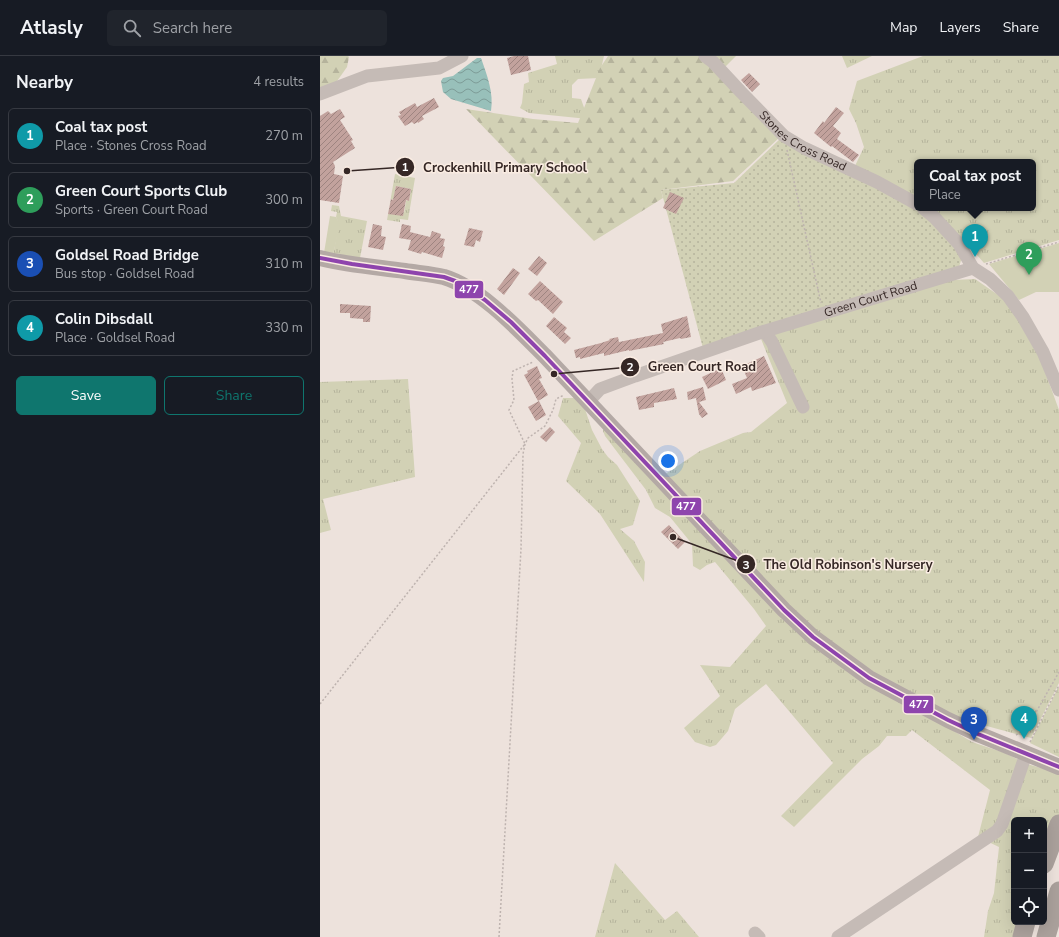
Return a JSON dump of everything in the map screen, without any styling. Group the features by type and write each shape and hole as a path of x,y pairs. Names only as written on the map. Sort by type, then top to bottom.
{"highway":[{"path":"1047,856 1059,824"},
{"path":"1046,937 1059,891"},
{"path":"1022,937 1025,925"}],"main road":[{"path":"320,258 444,277 462,285 481,298 500,313 545,356 784,610 813,637 869,678 948,720 1046,763 1059,767"}],"street":[{"path":"320,94 367,76 439,68 462,56"},
{"name":"Stones Cross Road","path":"705,56 713,62 784,136 804,148 877,182 914,202"},
{"path":"927,211 959,244 973,268 990,279 1008,296 1023,317 1043,352 1059,390"},
{"name":"Green Court Road","path":"588,402 600,389 606,386 765,332 973,268"},
{"path":"765,332 772,342 803,407"},
{"path":"838,937 997,831 1002,824 1025,753"}],"path":[{"path":"784,136 824,314"},
{"path":"973,268 1059,242"},
{"path":"499,937 520,565 525,444 509,410 514,400 512,379 513,371 545,356"},
{"path":"320,704 525,444 528,438 545,426 553,410 556,399 576,390"},
{"path":"1009,746 1014,737 1027,728 1059,672"},
{"path":"1025,753 1059,685"}],"green space":[{"path":"320,56 349,57 347,67 335,84 320,90"},
{"path":"555,56 604,56 599,78 578,79 572,85 572,98 581,99 588,119 529,113 520,108 524,84 529,82 528,73 557,64"},
{"path":"608,56 736,56 720,72 781,136 733,181 661,190 663,198 594,241 466,109 533,119 578,123 600,68"},
{"path":"842,56 872,56 847,68"},
{"path":"923,56 1059,56 1059,240 984,263 963,239 933,211 1036,211 1036,159 914,159 914,198 854,168 864,147 856,123 849,109 857,81"},
{"path":"783,136 910,202 914,206 914,211 919,211 963,253 958,271 704,352 661,190 734,183"},
{"path":"395,174 415,178 408,220 400,219 400,222 387,220 388,213 404,213 406,202 391,199 389,208","holes":["396,186 411,189 409,201 394,198"]},
{"path":"332,205 339,206 341,216 367,221 360,258 333,255 339,224 336,217 337,212 331,211"},
{"path":"330,216 336,217 340,224 333,255 324,253"},
{"path":"1059,243 1059,292 1036,292 1019,300 989,264"},
{"path":"975,279 1004,299 1036,347 1059,410 1059,683 1031,738 983,725 948,719 814,635 661,477 700,451 743,433 751,432 787,403 759,334 931,281"},
{"path":"408,379 415,477 323,499 331,530 320,533 320,382"},
{"path":"563,398 574,398 585,409 592,430 602,449 617,465 640,501 633,525 620,529 634,541 645,562 644,582 600,514 566,481 581,443 558,416"},
{"path":"603,428 784,610 944,725 972,742 1005,753 1027,764 1059,773 1059,821 1047,854 1047,817 1011,817 1011,925 1024,925 1021,937 984,937 988,911 994,893 999,847 978,837 990,790 912,730 906,736 887,736 879,746 862,759 794,827 781,816 833,763 766,684 735,709 728,731 716,745 710,747 695,742 684,728 720,696 700,665 730,667 766,626 754,609 715,562 700,570 693,566 692,544 670,517 655,508 646,490 605,436"},
{"path":"1059,686 1059,757 1030,743"},
{"path":"615,863 665,920 677,911 699,937 595,937"}],"water":[{"path":"477,58 481,58 486,71 492,98 491,111 451,99 443,92 441,81 443,78 453,76"}],"building":[{"path":"514,56 528,56 531,70 511,75 507,58"},
{"path":"749,73 760,84 752,92 741,80"},
{"path":"434,98 439,107 422,116 424,119 418,123 414,124 412,122 405,126 398,116 401,115 399,112 415,103 417,107"},
{"path":"836,107 844,113 833,126 841,133 837,139 859,155 853,162 814,133"},
{"path":"340,109 345,117 340,120 353,140 351,141 355,148 333,162 335,166 334,174 343,176 339,203 320,200 320,116 328,111 331,114"},
{"path":"396,186 411,189 409,201 406,200 403,216 388,214 391,199 393,200"},
{"path":"670,192 684,198 676,214 663,208"},
{"path":"373,224 382,226 381,236 386,237 383,250 368,247"},
{"path":"402,224 411,226 410,232 430,237 432,231 441,234 440,238 445,239 443,246 445,247 442,258 422,252 421,254 408,250 411,240 399,238"},
{"path":"469,228 483,231 480,242 476,240 474,247 464,245"},
{"path":"539,256 547,263 537,276 528,269"},
{"path":"513,268 520,273 504,295 497,289"},
{"path":"540,281 563,302 553,314 538,300 536,301 528,294"},
{"path":"340,304 371,306 370,322 363,322 363,319 350,318 350,313 340,313"},
{"path":"687,316 691,337 680,338 663,342 664,344 604,356 604,353 580,359 580,357 576,358 574,350 618,337 619,342 663,333 661,324"},
{"path":"554,317 567,328 564,332 571,338 565,344 546,326"},
{"path":"764,356 776,383 752,391 751,387 736,394 732,384 747,378 742,366"},
{"path":"537,366 542,378 539,379 548,395 538,401 524,375 528,373 527,371"},
{"path":"721,368 726,380 708,389 702,377"},
{"path":"703,387 706,400 699,402 708,414 702,418 699,414 696,398 688,400 687,392"},
{"path":"674,388 677,399 654,403 654,407 639,410 636,397"},
{"path":"539,401 546,415 536,421 528,407"},
{"path":"550,427 555,432 546,442 540,437"},
{"path":"669,525 685,542 678,549 661,532"}],"transit line":[{"name":"477","path":"320,258 444,277 458,282 485,300 511,322 545,356 784,610 813,637 869,678 948,720 1059,767"}],"place":[{"name":"Crockenhill Primary School","path":"347,171"},
{"name":"Coal tax post","path":"975,257"},
{"name":"Green Court Sports Club","path":"1029,275"},
{"name":"Green Court Road","path":"554,374"},
{"name":"The Old Robinson's Nursery","path":"673,537"},
{"name":"Colin Dibsdall","path":"1024,739"},
{"name":"Goldsel Road Bridge","path":"974,740"}]}
